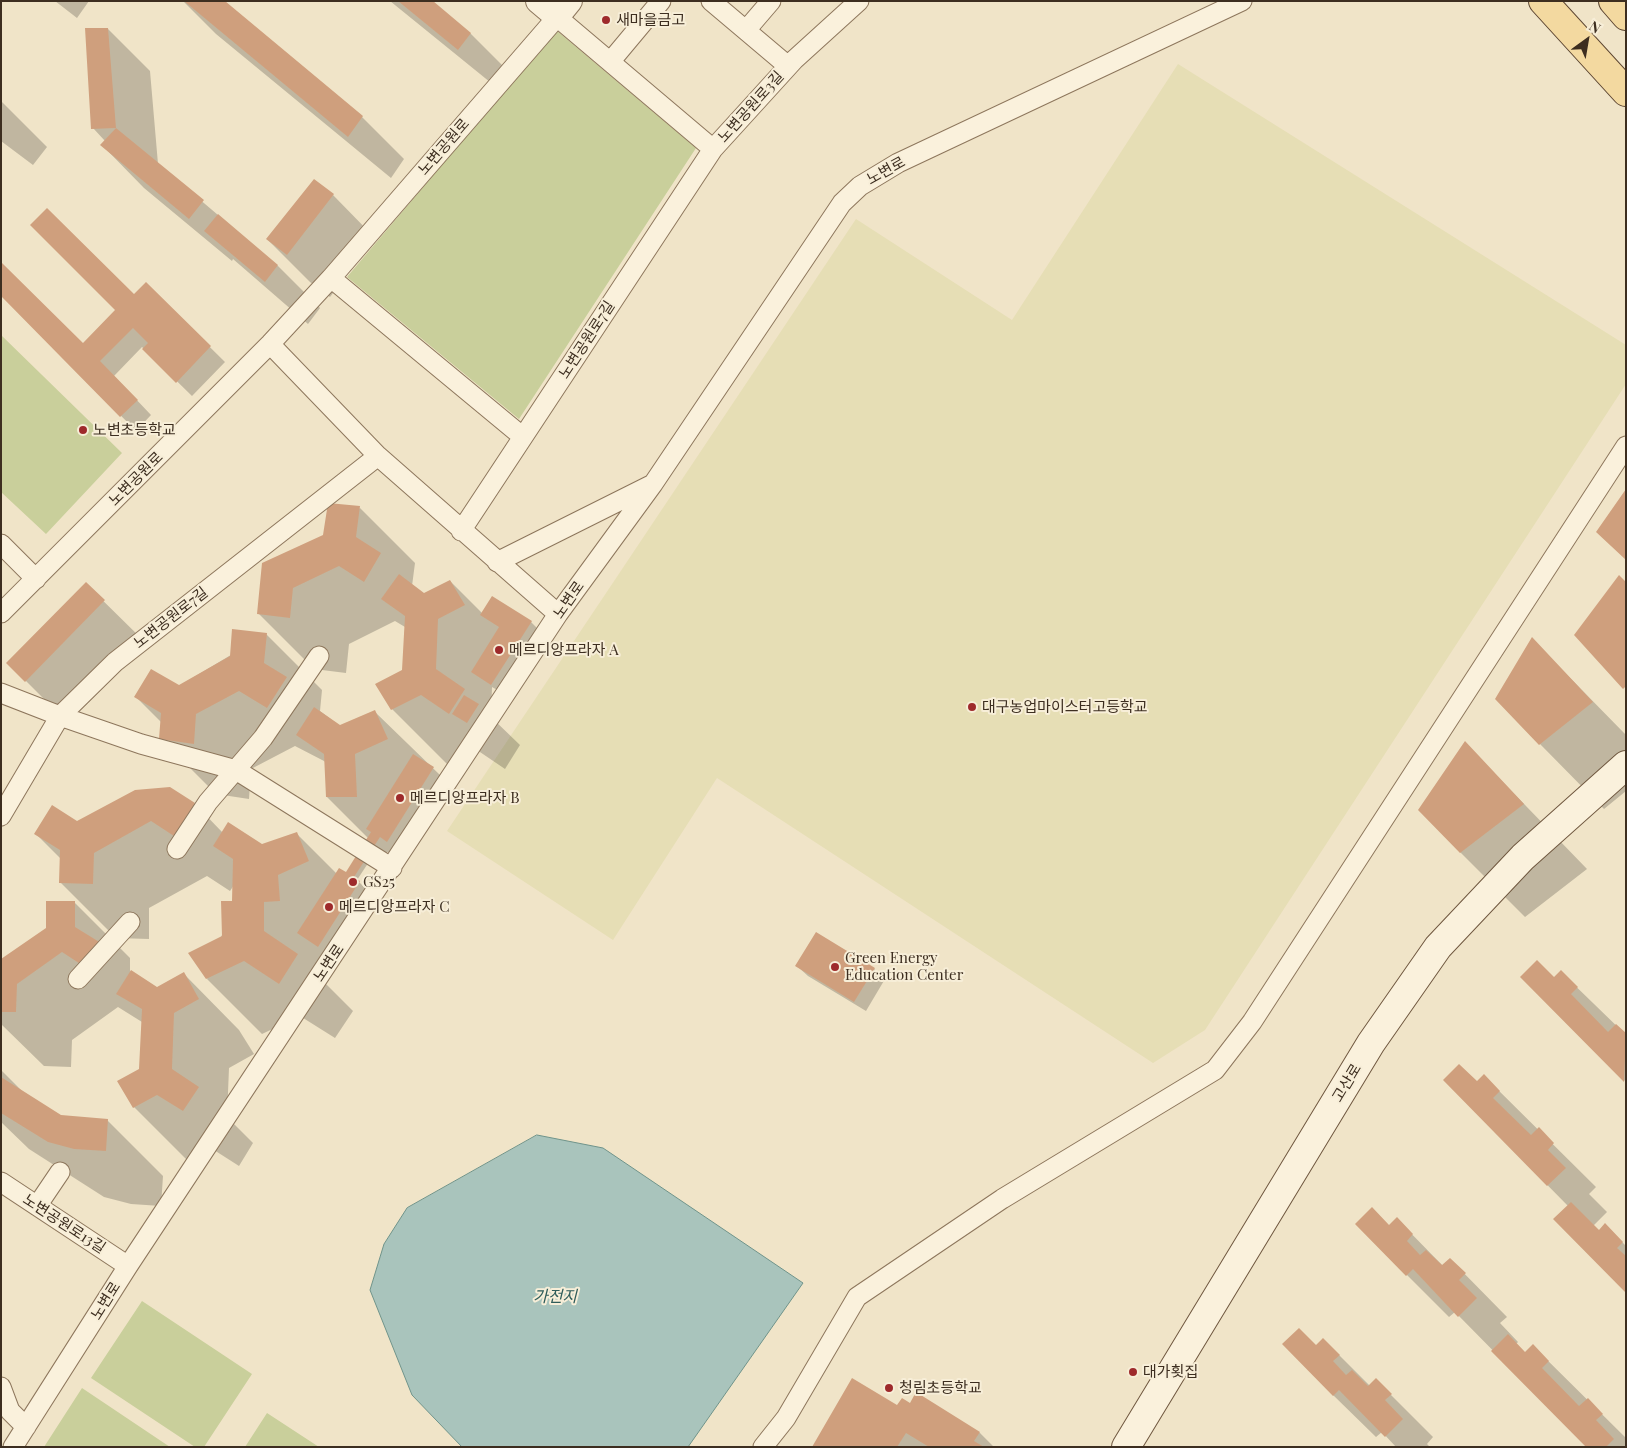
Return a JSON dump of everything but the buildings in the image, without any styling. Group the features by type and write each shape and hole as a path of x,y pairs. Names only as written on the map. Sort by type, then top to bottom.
{"main road":[{"path":"1542,1 1626,92"},
{"path":"1613,1 1626,16"},
{"name":"고산로","path":"1126,1447 1371,1043 1438,947 1523,857 1626,765"}],"street":[{"path":"538,1 564,9 610,62 713,149"},
{"path":"610,62 661,1"},
{"name":"노변공원로3길","path":"711,1 788,66"},
{"path":"747,30 770,1"},
{"name":"노변공원로3길","path":"713,149 788,66 859,1"},
{"name":"노변로","path":"13,1447 128,1266 558,614 653,484 842,203 860,186 898,164 1242,1"},
{"name":"노변공원로","path":"1,613 270,344 331,278 564,9"},
{"name":"노변공원로7길","path":"461,531 713,149"},
{"path":"331,278 523,437"},
{"path":"270,344 378,456 461,531 558,614"},
{"path":"763,1447 786,1418 857,1296 1002,1199 1215,1070 1252,1022 1626,446"},
{"name":"노변공원로7길","path":"1,816 60,716 115,662 378,456"},
{"name":"노변로","path":"497,562 653,484"},
{"path":"1,544 36,579"},
{"path":"177,849 208,802 263,738 319,656"},
{"path":"1,693 141,744 236,770 392,868"},
{"path":"78,979 130,922"},
{"path":"37,1206 60,1172"},
{"name":"노변공원로13길","path":"1,1182 128,1266"},
{"path":"1,1387 6,1410 26,1427"}],"shaded area":[{"path":"1178,64 1626,345 1626,384 1205,1030 1153,1063 717,778 613,940 447,831 856,219 1012,320"}],"green space":[{"path":"556,30 696,148 519,419 347,277"},
{"path":"1,335 122,453 46,534 1,492"},
{"path":"142,1301 252,1374 204,1447 195,1447 91,1378"},
{"path":"82,1388 170,1447 44,1447"},
{"path":"267,1413 319,1447 245,1447"}],"water":[{"name":"가전지","path":"537,1135 603,1148 803,1283 688,1447 462,1447 412,1395 370,1290 384,1244 407,1208"}],"place":[{"name":"새마을금고","path":"606,20"},
{"name":"노변초등학교","path":"83,430"},
{"name":"메르디앙프라자 A","path":"499,650"},
{"name":"대구농업마이스터고등학교","path":"972,707"},
{"name":"메르디앙프라자 B","path":"400,798"},
{"name":"GS25","path":"353,882"},
{"name":"메르디앙프라자 C","path":"329,907"},
{"name":"Green Energy Education Center","path":"835,967"},
{"name":"대가횟집","path":"1133,1372"},
{"name":"청림초등학교","path":"889,1388"}]}
